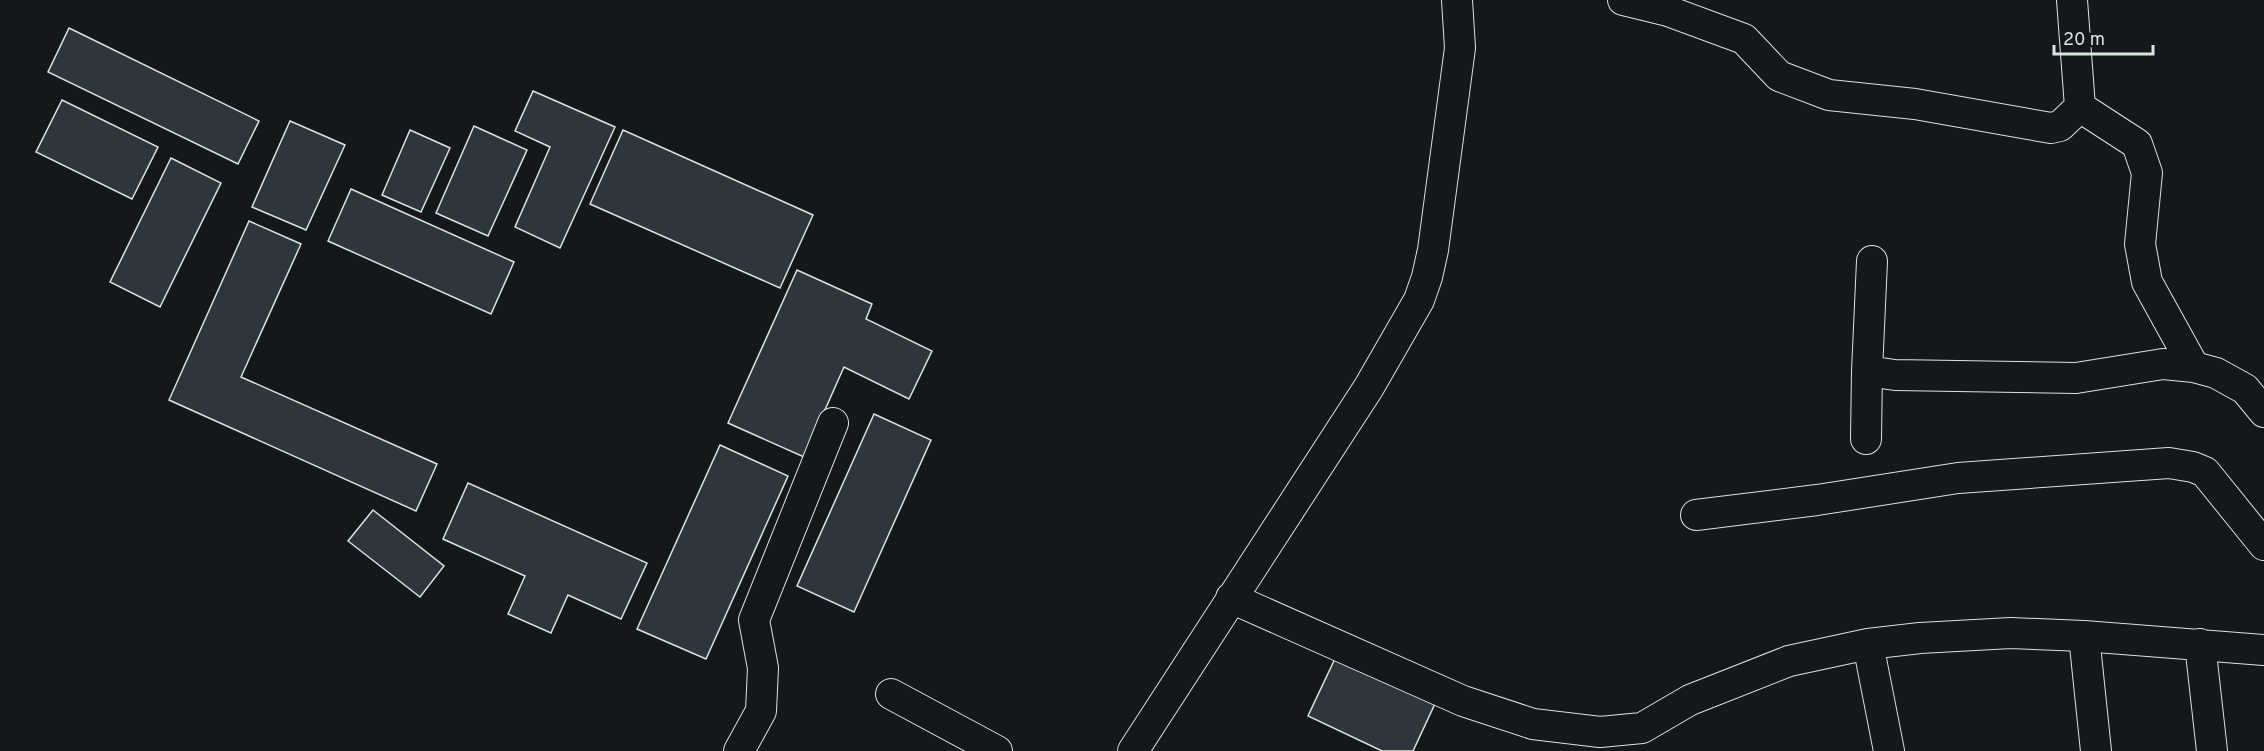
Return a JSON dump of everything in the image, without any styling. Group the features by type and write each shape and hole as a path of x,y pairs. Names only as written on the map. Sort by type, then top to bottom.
{"street":[{"path":"1133,751 1369,387 1419,300 1433,250 1460,48 1457,0"},
{"path":"1623,0 1668,11 1744,39 1779,76 1829,95 1915,104 2051,128 2060,126 2080,106 2072,0"},
{"path":"2080,106 2138,144 2147,173 2140,244 2147,282 2194,367"},
{"path":"1866,439 1872,261"},
{"path":"1867,371 1894,375 2076,378 2163,364 2194,367 2216,373 2245,389 2264,412"},
{"path":"739,751 761,711 763,668 754,620 833,423"},
{"path":"1696,514 1817,500 1958,478 2169,463 2205,471 2264,545"},
{"path":"1231,598 1463,701 1533,724 1643,740 1690,700 1789,661 1868,644 1920,638 2011,633 2084,636 2264,650"},
{"path":"2084,636 2096,751"},
{"path":"1868,644 1889,751"},
{"path":"2200,644 2212,751"},
{"path":"891,694 997,751"}],"building":[{"path":"69,28 259,121 238,164 48,72"},
{"path":"533,91 615,127 560,248 515,227 550,147 515,131"},
{"path":"62,100 158,147 132,199 36,152"},
{"path":"290,121 345,145 306,230 252,207"},
{"path":"474,126 527,150 488,236 436,213"},
{"path":"410,130 450,148 421,212 382,195"},
{"path":"623,130 813,215 780,288 590,204"},
{"path":"171,158 221,183 160,307 110,282"},
{"path":"351,189 514,262 491,314 328,241"},
{"path":"249,221 301,244 241,377 437,464 416,511 169,400"},
{"path":"797,270 872,304 866,319 932,351 909,399 844,367 804,457 728,423"},
{"path":"874,414 931,440 854,612 797,586"},
{"path":"720,445 788,476 706,659 637,629"},
{"path":"468,483 647,563 621,619 568,595 551,633 508,614 525,576 443,539"},
{"path":"373,510 444,566 420,597 348,541"},
{"path":"1340,648 1439,695 1413,751 1382,751 1308,716"}]}
